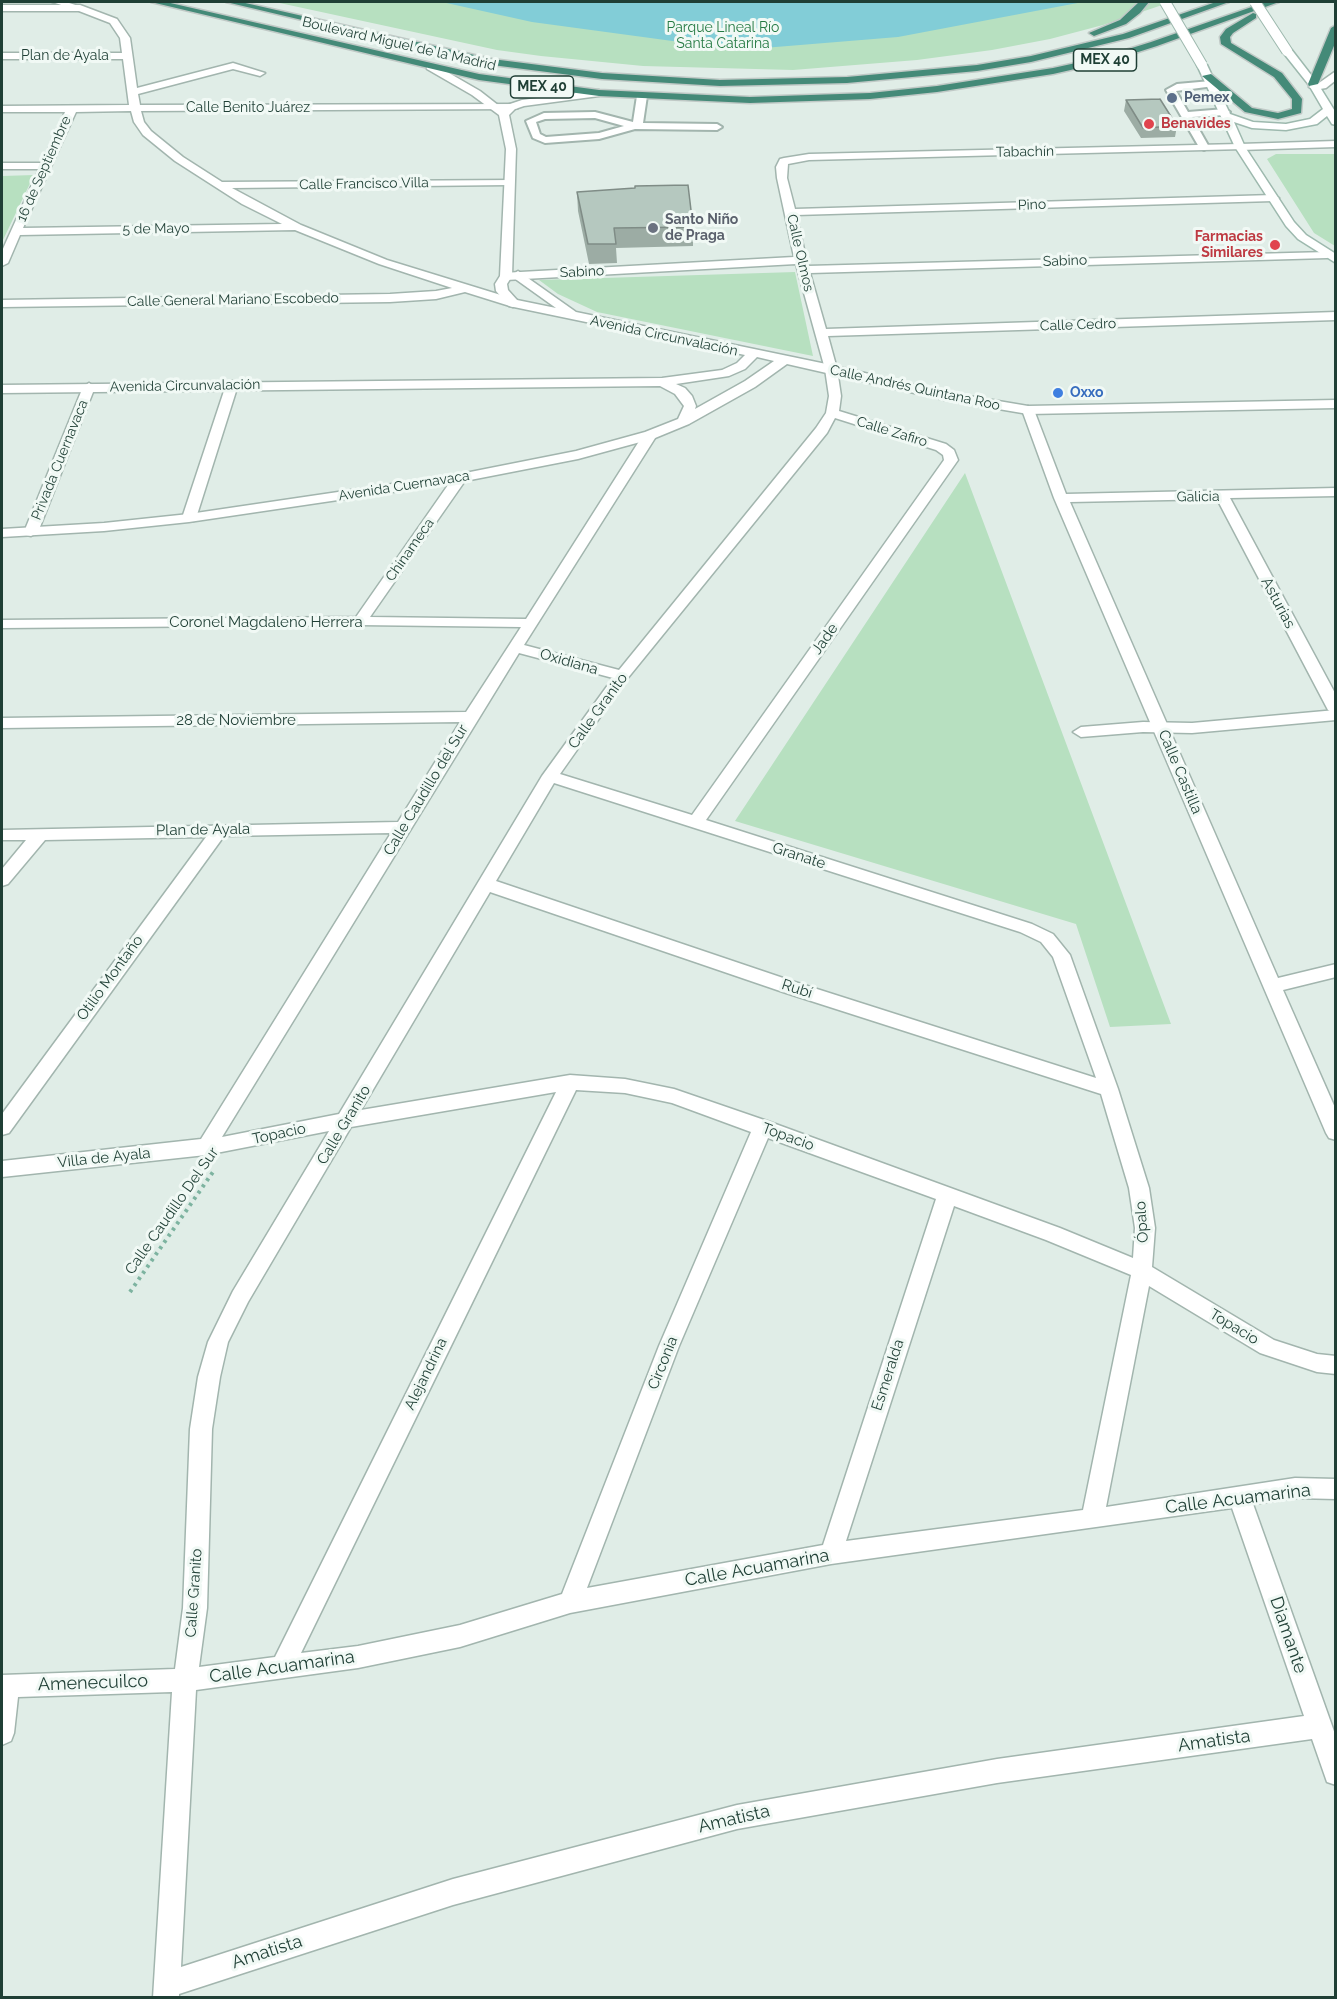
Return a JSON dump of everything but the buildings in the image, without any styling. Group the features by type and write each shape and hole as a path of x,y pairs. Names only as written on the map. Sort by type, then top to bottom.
{"highway":[{"name":"Boulevard Miguel de la Madrid","path":"156,2 431,67 525,85 599,93 739,100 816,99 912,92 996,81 1106,59 1265,2"},
{"name":"Boulevard Miguel de la Madrid","path":"231,2 492,62 602,76 720,83 836,81 988,66 1080,48 1126,36 1224,2"},
{"path":"764,71 882,68 1058,43 1109,28 1131,17 1144,2"},
{"path":"1207,75 1249,110 1278,116 1297,111 1297,99 1278,75 1226,44 1225,37 1229,31 1265,2"},
{"path":"1316,86 1335,28"},
{"path":"492,62 526,60 648,68"}],"street":[{"name":"Avenida Circunvalación","path":"57,2 81,8 114,21 122,30 135,108 139,122 147,133 179,159 219,186 297,227 383,262 513,303 753,354"},
{"path":"1165,2 1207,75 1240,147 1273,198 1290,224 1331,257"},
{"path":"1265,2 1287,51 1316,86 1335,122"},
{"path":"2,8 81,8"},
{"name":"Plan de Ayala","path":"2,57 128,56"},
{"path":"132,92 233,66 260,73"},
{"path":"431,67 476,93 499,110 512,149 509,182 512,276"},
{"path":"1316,86 1335,74"},
{"path":"1316,86 1335,85"},
{"path":"499,110 532,101 599,93"},
{"name":"16 de Septiembre","path":"2,263 72,108"},
{"name":"Calle Benito Juárez","path":"2,109 499,110"},
{"path":"1226,114 1252,125 1286,128 1313,123 1328,110"},
{"name":"Tabachín","path":"809,157 1335,144"},
{"name":"Calle Olmos","path":"809,157 784,161 781,167 802,265 831,369"},
{"path":"2,166 46,166"},
{"name":"Calle Francisco Villa","path":"219,186 509,182"},
{"name":"Pino","path":"791,212 1273,198"},
{"name":"5 de Mayo","path":"16,232 297,227"},
{"name":"Sabino","path":"512,276 802,265 1331,257"},
{"path":"513,303 501,289 502,279 512,276 577,317"},
{"name":"Calle General Mariano Escobedo","path":"2,304 390,298 436,295 463,289"},
{"name":"Calle Cedro","path":"820,333 1335,316"},
{"name":"Avenida Circunvalación","path":"2,389 662,382 725,373 741,366 753,354"},
{"name":"Calle Andrés Quintana Roo","path":"753,354 831,369 945,396 1029,410 1335,404"},
{"name":"Avenida Cuernavaca","path":"2,533 189,518 460,478 578,455 650,435 684,421 750,384 784,360"},
{"path":"831,369 835,396 832,413"},
{"path":"662,382 680,391 687,399 690,406 684,421"},
{"path":"189,518 232,385"},
{"name":"Privada Cuernavaca","path":"31,532 89,387"},
{"name":"Calle Castilla","path":"1029,410 1061,498 1335,1133"},
{"name":"Calle Zafiro","path":"832,413 940,447 949,453"},
{"name":"Calle Granito","path":"166,1991 185,1680 195,1608 201,1429 208,1377 218,1342 240,1297 550,776 622,676 822,430 832,413"},
{"name":"Calle Caudillo del Sur","path":"206,1147 471,717 650,435"},
{"name":"Jade","path":"695,823 951,460 949,453"},
{"name":"Chinameca","path":"360,621 460,478"},
{"name":"Galicia","path":"1061,498 1335,492"},
{"name":"Asturias","path":"1222,496 1335,710"},
{"name":"Coronel Magdaleno Herrera","path":"2,624 360,621 530,624"},
{"name":"Oxidiana","path":"516,647 622,676"},
{"path":"1081,732 1143,727 1162,729 1335,716"},
{"name":"28 de Noviembre","path":"2,723 471,717"},
{"name":"Granate","path":"550,776 1026,928 1047,938"},
{"name":"Plan de Ayala","path":"2,835 404,827"},
{"name":"Otilio Montaño","path":"2,1128 220,829"},
{"path":"2,880 40,835"},
{"name":"Rubí","path":"486,884 789,987 1109,1089"},
{"name":"Ópalo","path":"1047,938 1061,955 1109,1089 1139,1188 1145,1228 1142,1271 1092,1519"},
{"path":"1271,986 1335,970"},
{"name":"Topacio","path":"206,1147 570,1082 625,1086 674,1096 1053,1234 1142,1271 1267,1347 1317,1363 1335,1365"},
{"name":"Alejandrina","path":"282,1667 570,1082"},
{"name":"Circonia","path":"570,1602 669,1346 763,1127"},
{"name":"Villa de Ayala","path":"2,1169 206,1147"},
{"name":"Esmeralda","path":"831,1554 947,1196"},
{"name":"Calle Acuamarina","path":"185,1680 358,1657 460,1636 570,1602 831,1554 1240,1498 1295,1488 1335,1489"},
{"name":"Diamante","path":"1240,1498 1335,1773"},
{"name":"Amenecuilco","path":"4,1685 185,1680"},
{"path":"2,1733 4,1685"},
{"name":"Amatista","path":"166,1991 453,1892 737,1816 997,1770 1320,1726"}],"lane":[{"path":"1203,147 1171,90 1172,87 1207,75"},
{"path":"642,96 639,122 636,126 599,136 545,140 536,136 531,121 544,116 595,115 636,126 717,127"},
{"path":"1185,115 1226,114"}],"path":[{"name":"Calle Caudillo Del Sur","path":"130,1292 233,1143"}],"green space":[{"name":"Parque Lineal Río Santa Catarina","path":"275,2 1171,2 1103,25 1050,39 992,50 917,60 793,70 643,66 541,56 497,50"},
{"path":"1276,154 1335,154 1335,246 1314,233 1267,159"},
{"path":"34,175 2,242 2,176"},
{"path":"795,272 813,356 597,312 558,294 539,280"},
{"path":"965,473 1171,1024 1110,1027 1076,924 735,821"}],"water":[{"path":"442,2 1083,2 898,37 739,50 532,22"}],"place":[{"name":"Pemex","path":"1172,98"},
{"name":"Benavides","path":"1149,124"},
{"name":"Santo Niño de Praga","path":"653,228"},
{"name":"Farmacias Similares","path":"1275,245"},
{"name":"Oxxo","path":"1058,393"}]}
